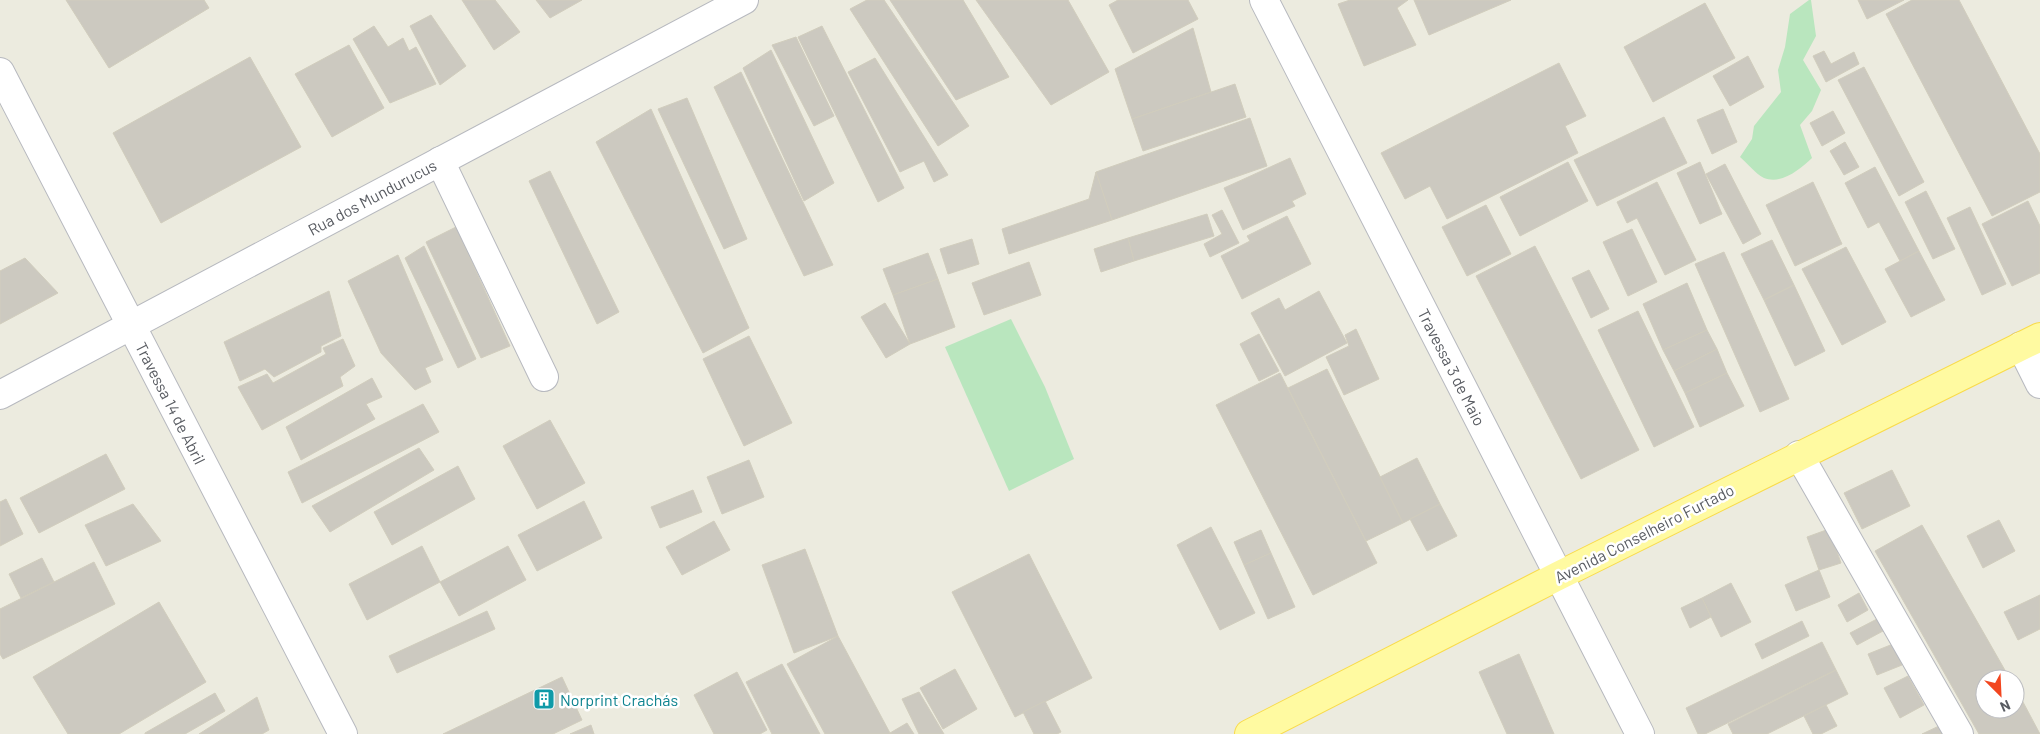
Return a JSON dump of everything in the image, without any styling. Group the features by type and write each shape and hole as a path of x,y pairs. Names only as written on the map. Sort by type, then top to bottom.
{"main road":[{"name":"Avenida Conselheiro Furtado","path":"1249,734 1558,576 2030,341"}],"street":[{"name":"Rua dos Mundurucus","path":"0,395 744,0"},
{"name":"Travessa 3 de Maio","path":"1264,0 1640,734"},
{"name":"Travessa 14 de Abril","path":"0,72 343,734"},
{"path":"440,161 544,377"},
{"path":"2030,341 2040,384"},
{"path":"1800,455 1959,734"}],"green space":[{"path":"1811,0 1816,36 1803,60 1821,90 1812,111 1800,125 1812,158 1790,175 1771,180 1761,176 1740,157 1752,139 1754,126 1781,92 1778,70 1785,47 1790,14"},
{"path":"1011,319 1045,387 1074,459 1009,491 945,347"}],"building":[{"path":"66,0 204,0 209,8 109,68"},
{"path":"462,0 495,0 520,32 494,50"},
{"path":"536,0 582,0 550,18"},
{"path":"867,0 884,0 969,126 938,146 850,9"},
{"path":"890,0 963,0 1009,77 956,100"},
{"path":"976,0 1068,0 1109,72 1051,105"},
{"path":"1118,0 1188,0 1198,19 1133,53 1109,5"},
{"path":"1350,0 1408,0 1397,8 1416,45 1364,66 1338,4"},
{"path":"1414,0 1511,0 1429,35"},
{"path":"1858,0 1904,0 1867,19"},
{"path":"1912,0 1959,0 2040,154 2040,192 1992,216 1886,14"},
{"path":"1705,3 1735,58 1653,102 1624,47"},
{"path":"431,15 466,66 440,85 410,26"},
{"path":"374,26 388,47 403,38 409,51 416,47 436,84 390,103 353,39"},
{"path":"822,26 904,188 878,202 798,37"},
{"path":"1193,28 1211,92 1132,119 1115,69"},
{"path":"796,37 834,116 814,126 772,45"},
{"path":"349,45 384,108 332,137 295,74"},
{"path":"771,50 834,183 804,201 743,68"},
{"path":"1824,51 1831,64 1854,52 1859,64 1826,82 1813,56"},
{"path":"1748,56 1764,87 1730,106 1713,76"},
{"path":"250,57 301,147 161,223 113,133"},
{"path":"875,58 948,175 934,182 924,161 900,172 848,72"},
{"path":"1559,63 1586,116 1565,126 1578,153 1447,219 1430,186 1405,199 1381,153"},
{"path":"1864,67 1924,182 1899,196 1838,80"},
{"path":"741,72 833,265 804,276 714,87"},
{"path":"1235,84 1246,117 1143,151 1132,119"},
{"path":"687,98 747,239 724,249 658,109"},
{"path":"651,109 749,328 703,353 596,142"},
{"path":"1723,109 1737,142 1712,154 1697,120"},
{"path":"1833,111 1845,133 1822,146 1810,123"},
{"path":"1664,117 1687,163 1597,206 1574,160"},
{"path":"1250,118 1267,166 1112,220 1096,172"},
{"path":"1845,142 1859,167 1844,175 1830,151"},
{"path":"1290,158 1306,194 1292,201 1295,206 1243,230 1224,188"},
{"path":"1568,162 1588,201 1520,236 1500,197"},
{"path":"1700,162 1722,214 1700,224 1677,173"},
{"path":"1725,164 1761,234 1743,244 1706,174"},
{"path":"1875,167 1919,251 1900,261 1879,222 1868,228 1845,183"},
{"path":"550,171 619,312 597,324 529,181"},
{"path":"1096,172 1112,220 1009,254 1002,229 1089,199"},
{"path":"1657,182 1696,260 1665,275 1637,218 1627,223 1617,202"},
{"path":"1813,182 1842,244 1795,266 1766,205"},
{"path":"1926,191 1955,249 1933,259 1905,202"},
{"path":"2028,201 2040,226 2040,273 2012,286 1982,224"},
{"path":"1486,205 1511,254 1467,276 1442,227"},
{"path":"1970,207 2006,284 1982,295 1947,218"},
{"path":"1222,210 1239,243 1210,257 1204,244 1222,234 1212,215"},
{"path":"1207,214 1214,236 1134,261 1128,238"},
{"path":"1287,216 1311,264 1242,299 1221,256 1250,241 1247,236"},
{"path":"456,227 510,346 481,358 426,242"},
{"path":"1632,229 1657,282 1628,296 1603,242"},
{"path":"1128,238 1134,261 1101,272 1094,249"},
{"path":"972,239 979,264 948,274 940,249"},
{"path":"1772,240 1794,285 1764,300 1741,254"},
{"path":"424,246 476,359 458,368 405,258"},
{"path":"1535,246 1639,450 1581,479 1476,276"},
{"path":"1846,247 1886,322 1842,345 1802,269"},
{"path":"1919,251 1945,300 1911,317 1885,269"},
{"path":"1724,252 1789,399 1760,412 1695,264"},
{"path":"928,253 938,279 893,295 883,269"},
{"path":"398,255 443,360 425,368 431,382 415,390 381,353 348,281"},
{"path":"25,258 58,293 0,324 0,271"},
{"path":"1029,262 1041,295 984,315 972,283"},
{"path":"1589,270 1609,309 1591,318 1572,278"},
{"path":"938,279 955,327 910,344 893,295"},
{"path":"1687,283 1707,330 1663,350 1643,304"},
{"path":"1794,285 1825,351 1795,366 1764,300"},
{"path":"329,291 341,336 321,346 321,352 274,377 265,369 240,381 224,342"},
{"path":"1319,291 1347,343 1285,376 1251,313 1279,298 1285,310"},
{"path":"885,303 910,344 886,358 861,317"},
{"path":"1638,311 1694,427 1654,447 1598,330"},
{"path":"1356,329 1379,379 1344,395 1326,357 1349,346 1345,335"},
{"path":"1707,330 1717,349 1674,371 1663,350"},
{"path":"1259,334 1279,371 1259,381 1240,344"},
{"path":"749,336 792,423 744,446 703,359"},
{"path":"343,339 355,366 340,377 343,386 262,430 238,387 267,374 273,383 326,354 323,348"},
{"path":"1717,349 1727,373 1685,393 1674,371"},
{"path":"1327,369 1403,523 1366,541 1288,388"},
{"path":"1280,373 1377,563 1313,595 1216,405"},
{"path":"1727,373 1744,406 1700,427 1685,393"},
{"path":"372,378 382,397 366,404 375,419 301,460 286,427"},
{"path":"423,404 439,432 302,503 288,472"},
{"path":"550,420 585,483 537,509 503,446"},
{"path":"419,448 434,470 330,532 312,506"},
{"path":"106,454 125,489 39,533 20,498"},
{"path":"1417,458 1440,504 1403,523 1380,477"},
{"path":"749,460 764,497 722,514 707,477"},
{"path":"458,466 475,499 392,545 374,512"},
{"path":"1892,470 1910,506 1862,529 1844,493"},
{"path":"693,490 702,512 660,528 651,507"},
{"path":"6,499 23,534 0,546 0,502"},
{"path":"584,501 602,538 537,571 518,535"},
{"path":"133,504 161,541 106,566 85,525"},
{"path":"1440,504 1457,536 1427,551 1410,519"},
{"path":"1999,520 2015,551 1983,568 1967,536"},
{"path":"714,521 730,550 682,575 666,547"},
{"path":"1922,525 2004,669 1975,669 1975,719 2025,719 2025,706 2040,734 1979,734 1875,551"},
{"path":"1211,527 1255,613 1220,630 1177,545"},
{"path":"1829,529 1841,563 1819,570 1807,537"},
{"path":"1261,530 1271,553 1244,565 1234,542"},
{"path":"422,546 440,582 367,620 349,584"},
{"path":"508,546 526,580 459,616 440,582"},
{"path":"805,549 838,636 794,653 762,565"},
{"path":"1271,553 1295,607 1268,619 1244,565"},
{"path":"1029,554 1092,678 1015,717 952,592"},
{"path":"42,558 54,582 21,598 9,574"},
{"path":"94,562 115,604 3,659 0,654 0,609"},
{"path":"1819,570 1830,597 1796,611 1785,585"},
{"path":"1731,583 1751,622 1721,637 1702,598"},
{"path":"1859,593 1868,610 1847,622 1838,605"},
{"path":"2040,595 2040,629 2018,640 2004,612"},
{"path":"1702,598 1711,617 1690,628 1681,608"},
{"path":"159,602 206,682 119,734 68,734 33,677"},
{"path":"487,611 495,629 397,673 389,656"},
{"path":"1877,619 1883,631 1857,645 1850,633"},
{"path":"1802,621 1809,636 1762,659 1755,644"},
{"path":"838,636 890,734 825,734 787,664"},
{"path":"1822,642 1836,670 1705,734 1698,734 1686,708"},
{"path":"1893,644 1902,665 1877,675 1868,654"},
{"path":"1519,654 1554,734 1507,734 1479,672"},
{"path":"782,664 820,734 772,734 746,682"},
{"path":"955,669 977,709 943,729 920,688"},
{"path":"1836,670 1848,694 1767,734 1733,734 1728,724"},
{"path":"737,672 767,730 760,734 714,734 694,695"},
{"path":"1908,676 1924,705 1900,718 1884,688"},
{"name":"Norprint Crachás","path":"562,677 582,720 553,734 443,734"},
{"path":"919,692 944,734 919,734 902,699"},
{"path":"215,693 225,711 185,734 145,734 145,733"},
{"path":"257,697 269,730 262,734 199,734"},
{"path":"1045,701 1061,732 1057,734 1034,734 1023,712"},
{"path":"1826,705 1837,726 1821,734 1813,734 1804,716"},
{"path":"907,723 914,734 890,734 890,733"},
{"path":"591,725 594,734 570,734"},
{"path":"1939,726 1943,734 1922,734"}],"place":[{"name":"Norprint Crachás","path":"544,699"}]}
